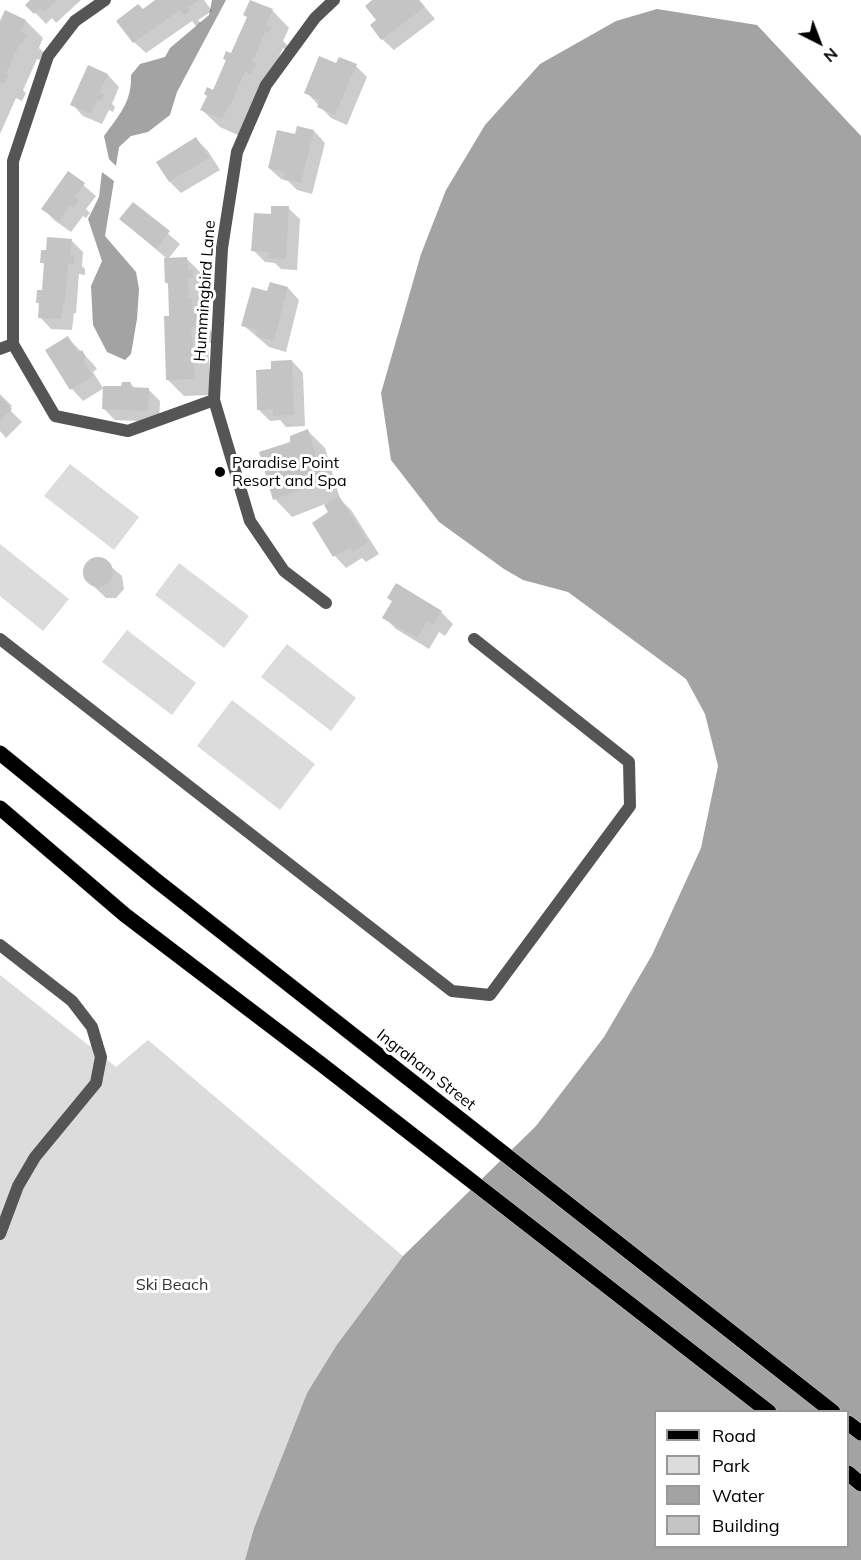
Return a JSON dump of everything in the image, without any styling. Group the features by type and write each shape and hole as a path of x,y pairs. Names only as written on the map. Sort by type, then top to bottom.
{"main road":[{"name":"Ingraham Street","path":"0,753 157,882 830,1410"},
{"path":"0,808 125,915 767,1410"},
{"path":"849,1424 861,1433"},
{"path":"849,1474 861,1484"}],"street":[{"path":"105,0 75,21 48,56 13,161 13,344 55,416 128,431 214,400"},
{"name":"Hummingbird Lane","path":"326,603 284,571 250,521 214,400 222,248 237,152 266,85 315,18 334,0"},
{"path":"0,349 13,344"},
{"path":"0,639 452,991 490,995 630,806 629,762 474,639"},
{"path":"0,945 72,1001 92,1027 101,1057 96,1083 35,1156 18,1186 0,1234"}],"green space":[{"path":"70,464 139,517 114,550 44,496"},
{"path":"0,544 69,599 43,631 0,596"},
{"path":"179,563 249,616 224,648 155,595"},
{"path":"127,630 196,683 172,715 102,662"},
{"path":"287,644 356,698 331,731 261,677"},
{"path":"232,700 315,764 280,810 197,746"},
{"name":"Ski Beach","path":"0,975 116,1067 148,1040 403,1256 336,1346 307,1393 254,1528 245,1560 0,1560"}],"water":[{"path":"212,0 226,0 177,92 170,115 148,132 131,136 119,147 116,166 109,159 104,136 127,101 131,75 140,64 165,57 170,48 209,15"},
{"path":"657,9 757,25 861,136 861,1560 245,1560 254,1528 307,1393 336,1346 403,1256 536,1126 604,1037 652,955 701,848 718,766 705,714 686,679 568,592 523,580 439,522 391,460 381,393 421,254 446,190 485,125 540,64 616,21"},
{"path":"102,172 114,181 105,236 136,272 139,289 131,354 125,360 107,352 93,325 91,286 102,261 88,219 99,197"}],"building":[{"path":"30,0 57,0 44,12 40,8 34,14 25,5"},
{"path":"155,0 199,0 188,8 190,11 184,15 180,10 133,43 116,21 138,4 143,9"},
{"path":"250,0 273,9 266,25 272,27 269,33 265,32 252,62 256,64 251,74 245,71 231,105 229,104 222,119 200,110 207,96 204,94 207,87 213,90 226,60 223,59 226,51 231,53 247,17 243,15"},
{"path":"372,0 419,0 425,7 381,40 370,25 376,20 365,6"},
{"path":"5,10 26,20 21,31 27,34 22,44 20,43 6,73 9,74 4,84 0,82 0,21"},
{"path":"319,56 336,63 339,57 357,64 335,115 317,107 320,100 304,93"},
{"path":"88,65 108,74 100,93 104,94 101,101 97,100 91,114 70,105"},
{"path":"297,126 314,130 301,183 284,179 285,172 268,168 277,130 295,134"},
{"path":"196,137 209,158 169,182 156,162"},
{"path":"68,171 85,183 75,197 79,201 74,208 70,205 59,221 41,209"},
{"path":"133,202 170,231 156,249 119,219"},
{"path":"271,206 289,206 286,259 268,258 269,252 251,251 254,213 271,214"},
{"path":"47,237 72,239 70,256 74,256 74,264 68,263 65,302 63,302 61,319 38,318 37,290 42,290 44,263 40,263 41,250 46,250"},
{"path":"187,257 188,270 193,270 193,277 188,277 189,298 192,298 193,314 196,314 196,327 191,326 195,379 166,380 164,316 169,316 168,283 165,283 164,258"},
{"path":"270,282 288,287 274,341 256,336 258,330 241,326 252,287 267,291"},
{"path":"68,336 78,353 82,350 86,357 83,360 93,376 70,390 45,350"},
{"path":"292,360 294,415 273,416 273,409 257,410 256,370 271,369 271,361"},
{"path":"122,382 131,382 130,387 149,388 148,411 102,409 103,386 121,386"},
{"path":"0,397 12,409 0,421"},
{"path":"308,429 324,481 273,500 259,452 290,442 290,436"},
{"path":"339,496 368,542 353,552 350,547 333,557 312,523 328,512 324,505"},
{"path":"98,557 109,561 113,572 109,583 98,587 87,583 83,572 87,561"},
{"path":"396,583 442,611 433,625 427,622 417,638 382,618 392,601 387,598"}],"place":[{"name":"Paradise Point Resort and Spa","path":"220,472"}]}
